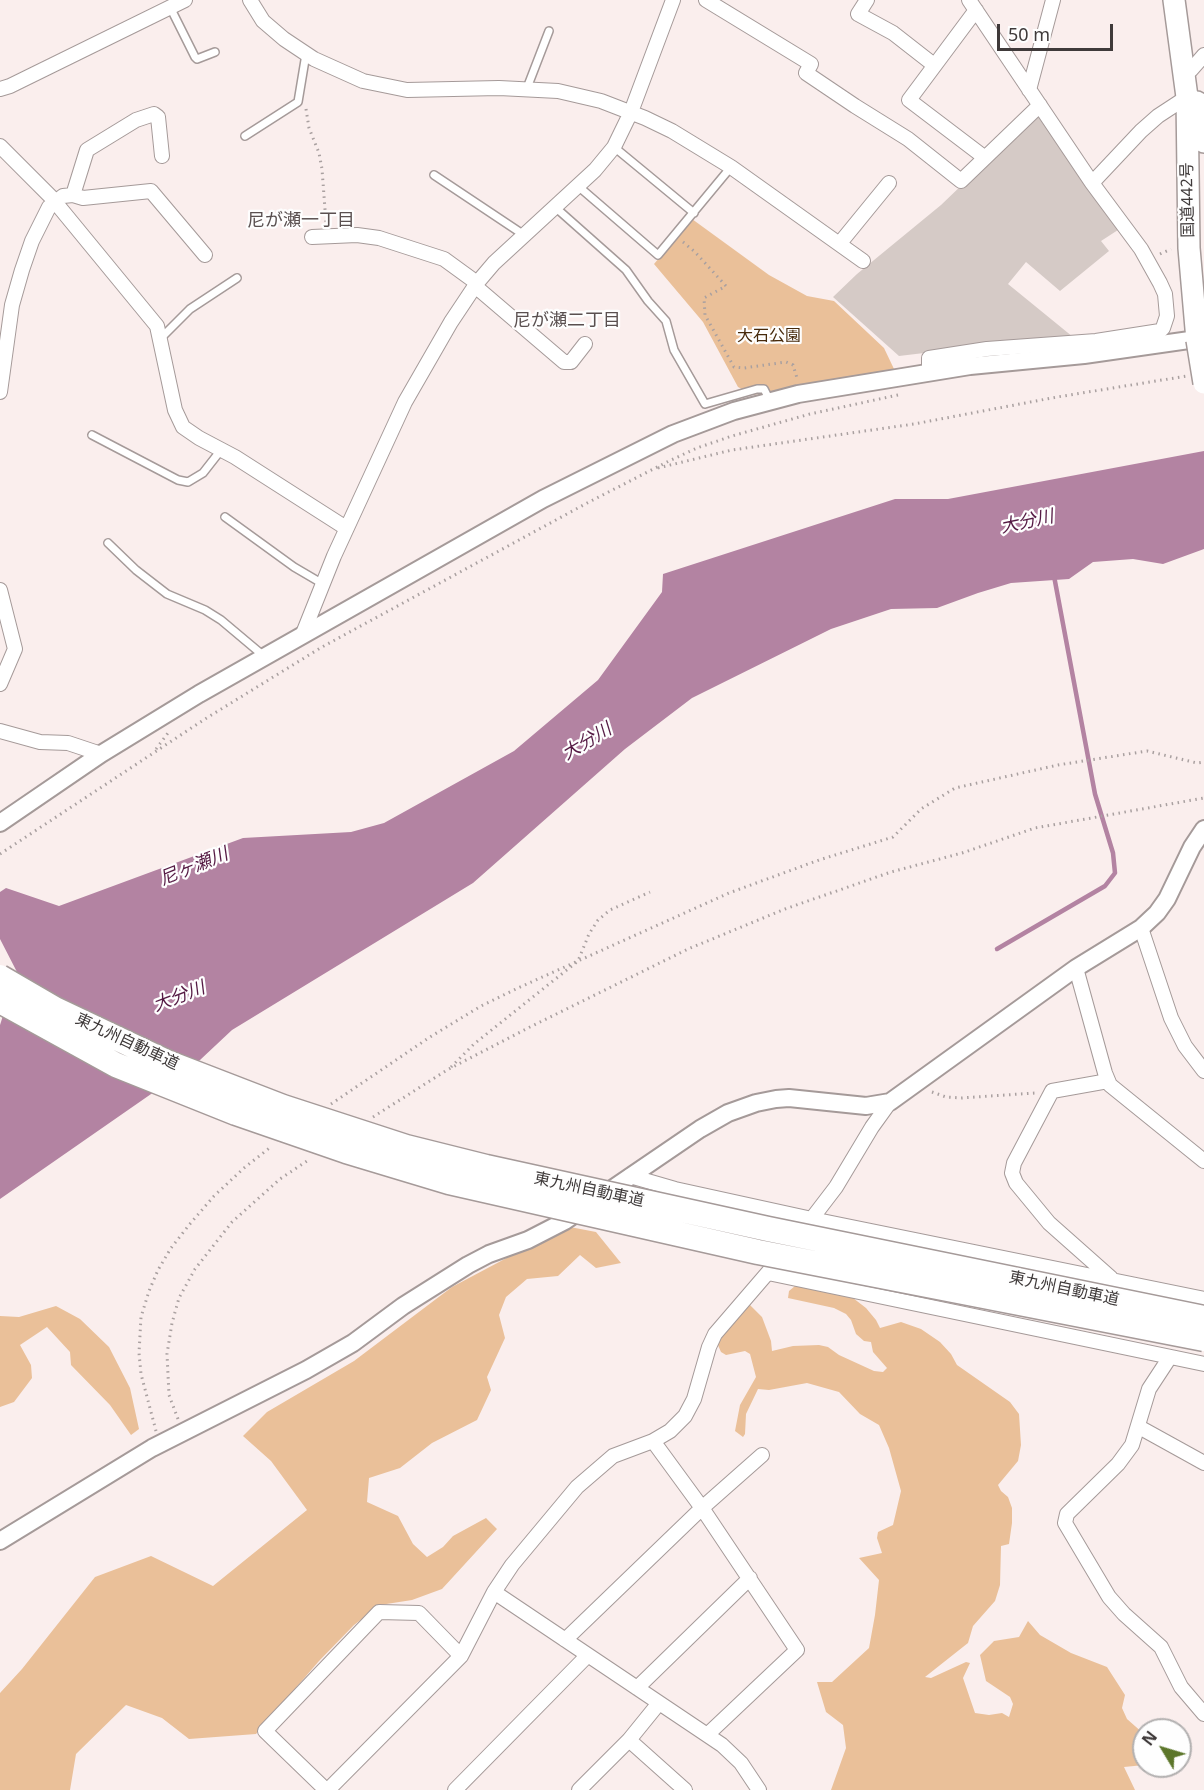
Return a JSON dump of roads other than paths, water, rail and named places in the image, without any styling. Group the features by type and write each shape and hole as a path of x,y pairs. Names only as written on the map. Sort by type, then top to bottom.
{"highway":[{"name":"国道442号","path":"1174,0 1193,59 1204,142"},
{"name":"国道442号","path":"1193,59 1187,97 1189,248 1201,339 1198,379"},
{"name":"東九州自動車道","path":"0,977 55,1009 169,1063 283,1107 406,1147 757,1227 1204,1318"},
{"name":"東九州自動車道","path":"0,1001 116,1065 236,1113 346,1151 449,1182 758,1252 1204,1339"}],"street":[{"path":"0,89 166,6 185,0"},
{"path":"250,0 268,26 306,54 343,74 389,87 424,90 527,88 583,96 631,112 672,131 730,167 863,261"},
{"path":"302,636 346,528 405,402 451,322 476,284 494,263 604,161 614,147 631,112 673,0"},
{"path":"706,0 810,64 806,73 908,139 961,181 1040,105"},
{"path":"867,0 858,14 893,33 934,65"},
{"path":"1029,90 1053,0"},
{"path":"929,372 929,358 987,349 1096,341 1160,331 1167,316 1165,294 1141,249 1092,183 972,5 909,100 984,157"},
{"path":"1092,183 1141,131 1158,116 1187,97"},
{"path":"73,195 87,150 136,120 154,114 158,117 162,156"},
{"path":"0,146 55,202 152,318 161,338 179,422 199,438 346,528"},
{"path":"840,243 889,183"},
{"path":"0,392 12,305 32,241 49,207 63,196 73,195 83,198 151,191 206,255"},
{"path":"312,237 357,235 379,238 422,250 444,259 476,284 564,362 571,362 585,344"},
{"path":"0,823 101,754 199,694 543,499 643,447 703,422 798,394 929,372 1201,339"},
{"path":"0,684 15,649 1,596"},
{"path":"0,731 40,742 68,743 101,754"},
{"path":"461,1656 419,1613 379,1612 265,1731 327,1790 461,1656 494,1592 512,1565 580,1483 613,1456 653,1441 670,1431 685,1416 694,1399 715,1334 812,1220 836,1187 890,1102 1076,968 1141,928 1157,913 1167,899 1192,847 1204,829"},
{"path":"1141,928 1171,1018 1185,1046 1204,1071"},
{"path":"1076,968 1108,1081 1115,1091 1204,1161"},
{"path":"1108,1081 1056,1089 1052,1092 1014,1163 1012,1177 1056,1231 1114,1280"},
{"path":"0,1541 161,1444 328,1358 448,1276 489,1254 528,1240 554,1227 716,1120 756,1103 789,1098 866,1106 890,1102"},
{"path":"630,1176 675,1189 812,1220 1204,1299"},
{"path":"768,1273 1204,1364"},
{"path":"1170,1357 1149,1389 1136,1437 1126,1455 1067,1514 1065,1523 1109,1597 1124,1614 1161,1647 1181,1687 1204,1714"},
{"path":"1139,1427 1204,1463"},
{"path":"653,1441 750,1578 797,1650 707,1735"},
{"path":"566,1640 702,1509 762,1455"},
{"path":"637,1688 750,1578"},
{"path":"494,1592 730,1751 759,1790"},
{"path":"456,1790 588,1655"},
{"path":"579,1790 629,1740 659,1703"},
{"path":"629,1740 685,1790"}],"lane":[{"path":"166,6 197,59 215,52"},
{"path":"527,88 549,31"},
{"path":"245,136 298,102 306,54"},
{"path":"614,147 694,213"},
{"path":"578,186 658,255 730,167"},
{"path":"434,174 524,235"},
{"path":"555,207 626,270 648,301 666,321 674,350 705,404 757,389 764,389 770,402"},
{"path":"161,338 190,309 237,278"},
{"path":"92,435 178,480 188,482 203,472 221,450"},
{"path":"225,517 294,567 322,584"},
{"path":"108,543 136,570 167,594 205,610 221,620 265,657"}],"water":[{"path":"1204,451 1204,549 1163,564 1133,559 1093,562 1069,579 1011,583 937,608 891,609 831,629 692,698 625,749 473,883 232,1030 200,1060 0,1199 0,1025 17,972 0,939 0,892 6,888 59,906 243,838 351,832 384,823 514,751 598,680 662,592 663,574 895,499 948,499"}],"waterway":[{"path":"997,949 1105,886 1115,873 1113,853 1095,794 1054,576"}],"district":[{"name":"尼が瀬一丁目","path":"301,221"},
{"name":"尼が瀬二丁目","path":"567,321"}],"park label":[{"name":"大石公園","path":"769,336"}],"water label":[{"name":"大分川","path":"1027,522"},
{"name":"大分川","path":"587,742"},
{"name":"尼ヶ瀬川","path":"194,867"},
{"name":"大分川","path":"179,997"}]}
